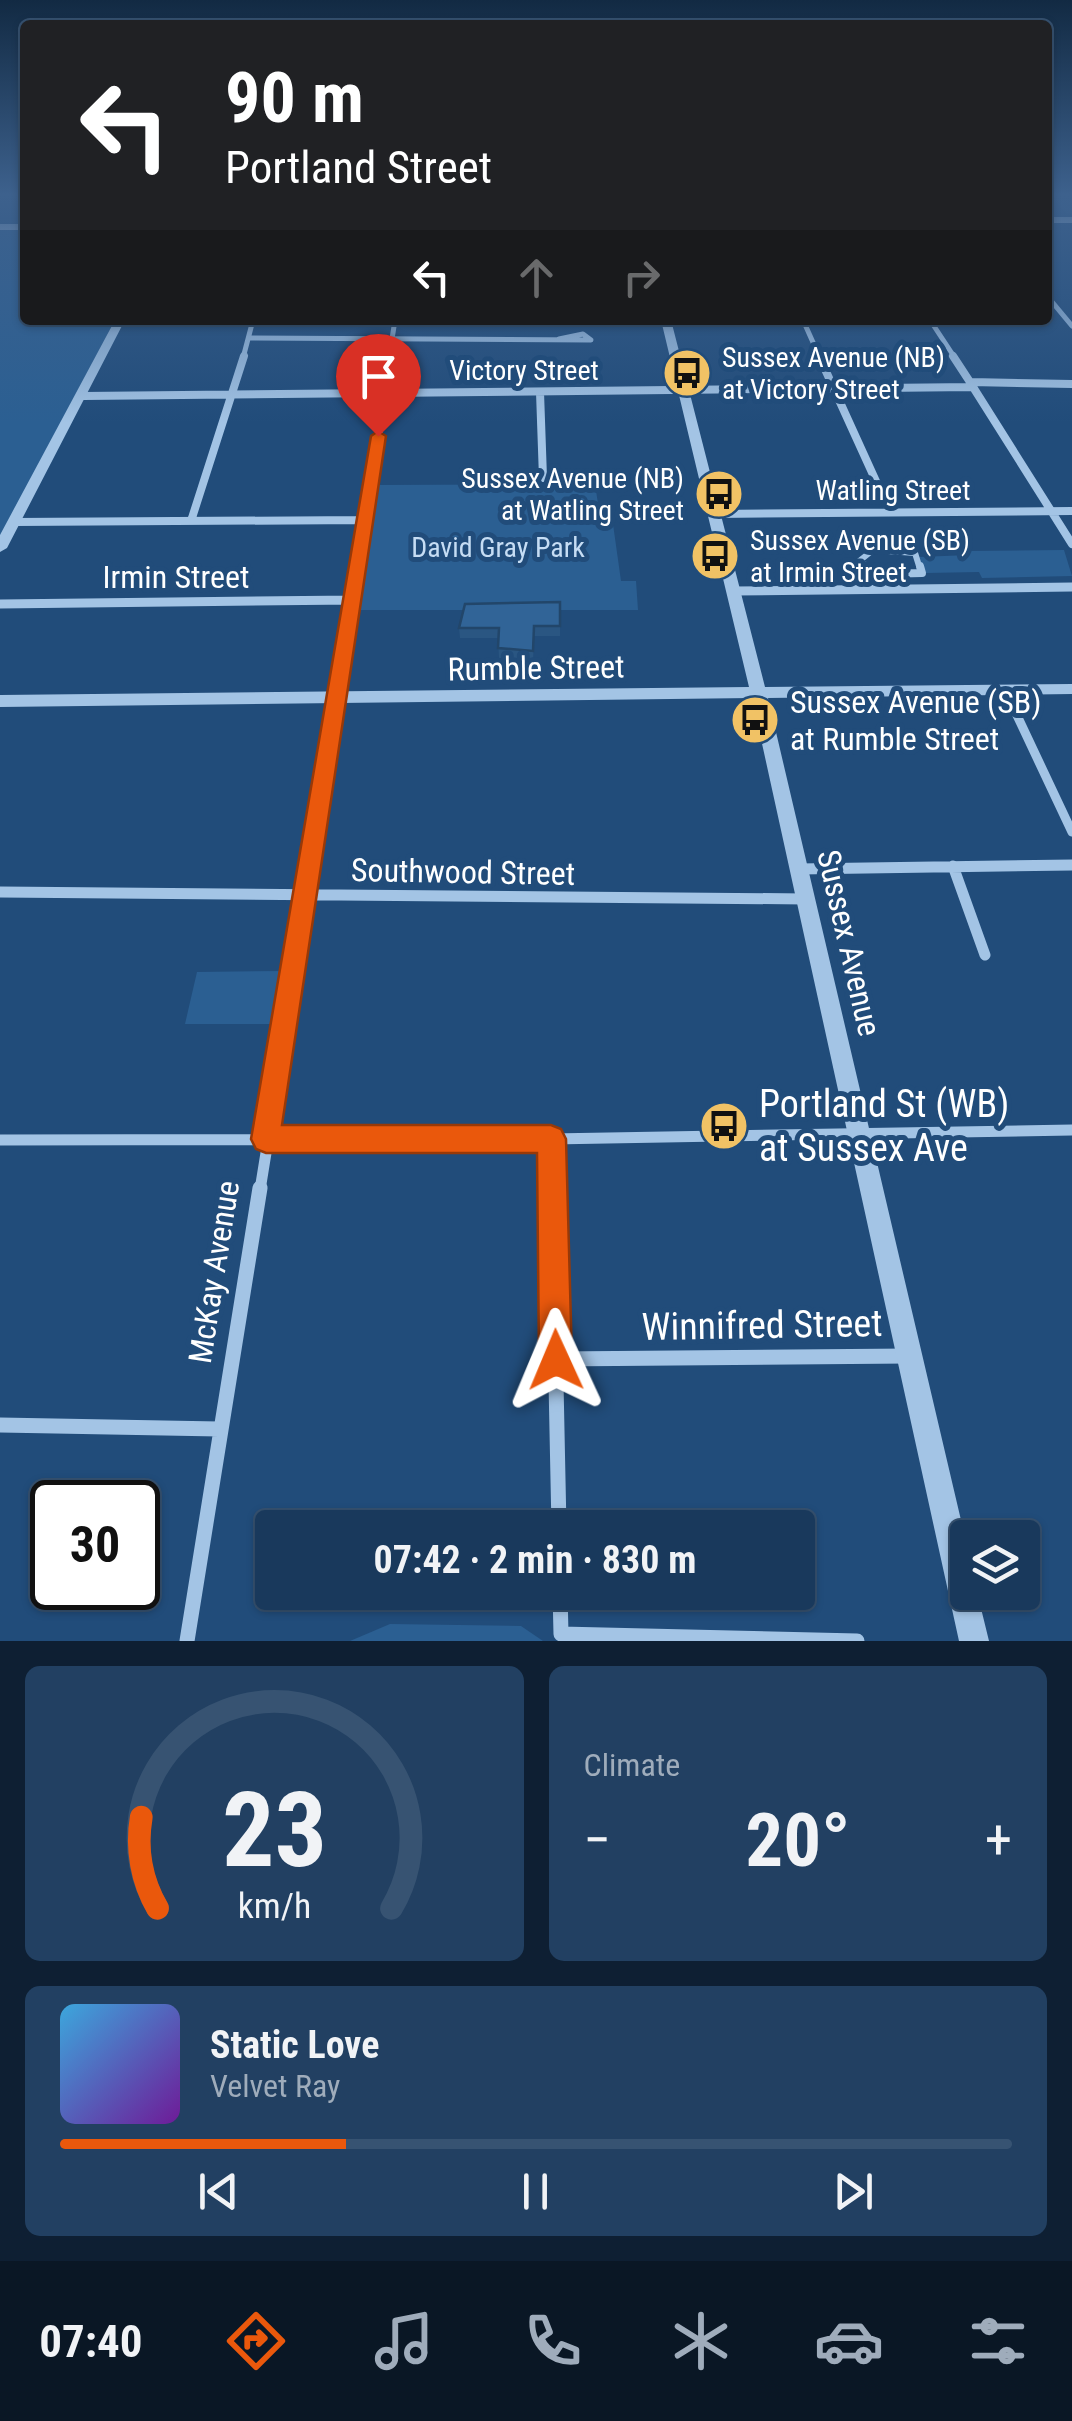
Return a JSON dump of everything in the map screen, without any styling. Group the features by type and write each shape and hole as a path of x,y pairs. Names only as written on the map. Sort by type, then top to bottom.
{"street":[{"path":"1052,302 1072,326"},
{"path":"0,548 118,325"},
{"path":"191,521 234,395 252,325"},
{"name":"McKay Avenue","path":"187,1641 339,698 394,325"},
{"name":"Sussex Avenue","path":"667,325 759,693 974,1641"},
{"path":"805,325 890,512"},
{"path":"933,325 1072,544"},
{"path":"249,338 559,339"},
{"name":"Victory Street","path":"82,396 1072,384"},
{"path":"540,392 543,478"},
{"name":"Watling Street","path":"714,514 1072,511"},
{"path":"14,522 365,520"},
{"path":"874,550 915,553 922,573 882,574 858,562 874,550"},
{"path":"734,591 1072,587"},
{"name":"Irmin Street","path":"0,604 353,600"},
{"name":"Rumble Street","path":"0,701 1072,689"},
{"path":"1006,690 1067,814 1072,832"},
{"path":"798,869 1072,865"},
{"path":"954,866 985,955"},
{"name":"Southwood Street","path":"0,892 806,898"},
{"path":"0,1140 551,1139 1072,1130"},
{"path":"551,1139 559,1510"},
{"name":"Winnifred Street","path":"556,1360 909,1356"},
{"path":"0,1425 219,1428"},
{"path":"560,1610 561,1634 858,1641"}],"green space":[{"path":"0,271 20,271 20,325 112,325 0,537"},
{"name":"David Gray Park","path":"595,484 600,517 612,517 621,581 636,581 638,610 358,610 375,485"},
{"path":"1064,550 1072,576 982,578 979,572 926,573 918,557 970,555 969,551"},
{"path":"285,971 276,1024 185,1024 197,972"},
{"path":"390,1624 521,1626 543,1641 350,1641"}],"building":[{"path":"560,602 560,626 534,626 533,651 498,648 499,628 459,628 465,604"}],"place":[{"name":"Sussex Avenue (NB) at Victory Street","path":"687,373"},
{"name":"Sussex Avenue (NB) at Watling Street","path":"719,494"},
{"name":"Sussex Avenue (SB) at Irmin Street","path":"715,556"},
{"name":"Sussex Avenue (SB) at Rumble Street","path":"755,720"},
{"name":"Portland St (WB) at Sussex Ave","path":"724,1126"}],"route":[{"path":"378,436 341,688 266,1139 551,1139 556,1360"}]}
